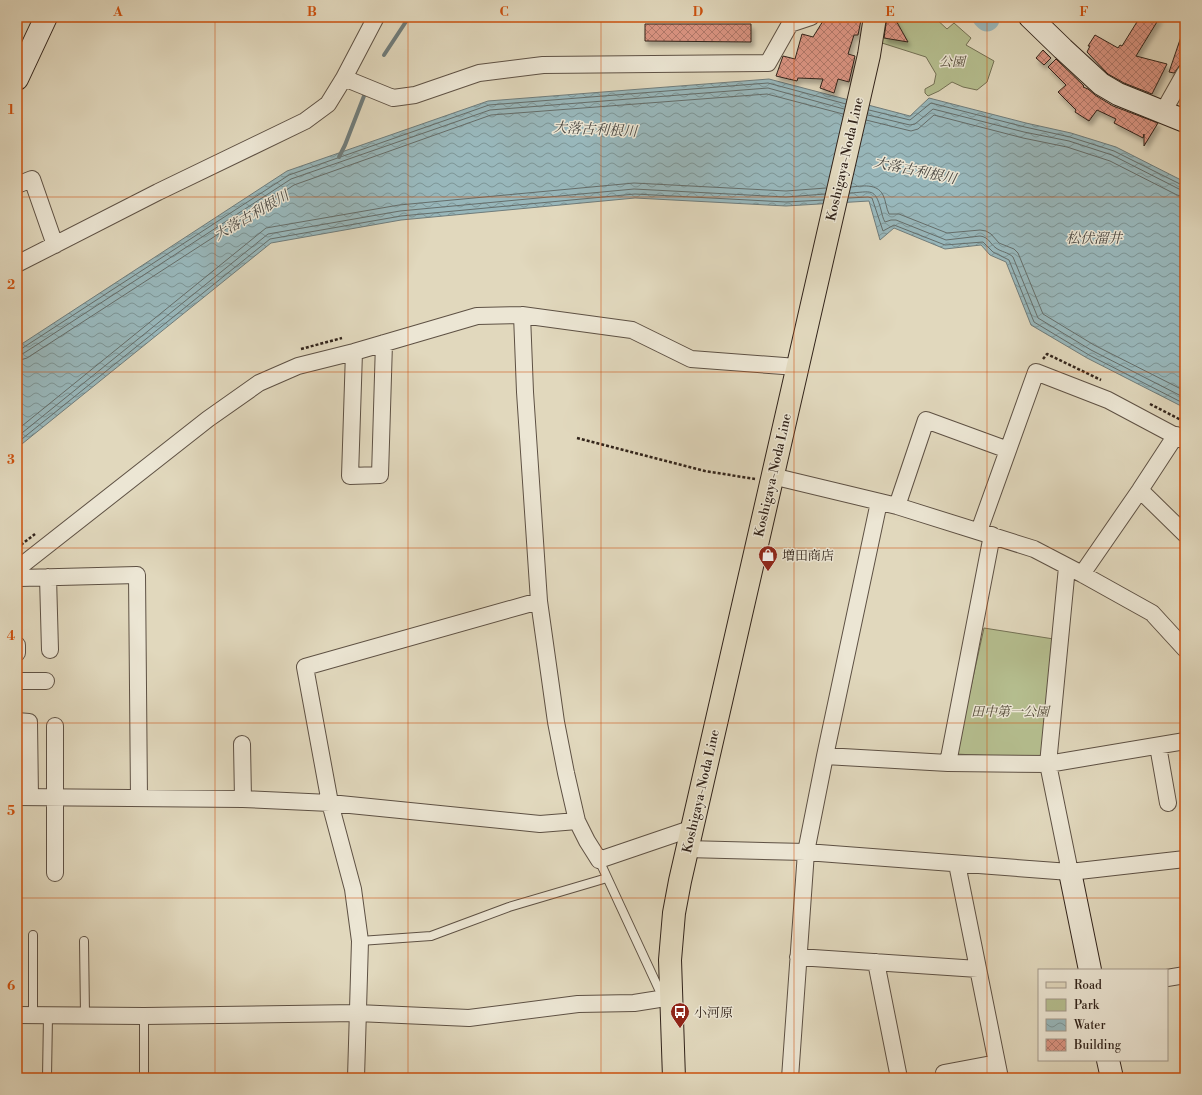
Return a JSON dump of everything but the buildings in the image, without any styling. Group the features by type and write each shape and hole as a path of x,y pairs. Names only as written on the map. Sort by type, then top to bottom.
{"main road":[{"path":"17,79 46,17"},
{"name":"Koshigaya-Noda Line","path":"674,1078 667,997 674,914 688,839 723,694 869,55 875,17"},
{"path":"1030,17 1063,50 1101,84 1114,92 1185,121"},
{"path":"1070,872 1090,969"},
{"path":"1108,1061 1112,1078"}],"street":[{"path":"17,264 158,192 305,121 328,104 344,78 376,17"},
{"path":"344,78 393,98 415,95 479,73 543,65 768,63 790,24 811,17"},
{"path":"1163,112 1185,73"},
{"path":"17,185 32,179 55,245"},
{"path":"17,569 208,419 259,383 298,366 354,352 477,316 522,315 632,330 691,359 797,367"},
{"path":"522,315 525,392 539,601 556,722 577,821 599,860 688,839 806,852 1070,872 1185,859"},
{"path":"354,352 350,476 380,476 384,343"},
{"path":"948,762 985,533 1008,450 1036,372 1108,400 1180,438 1140,490 1082,574"},
{"path":"897,506 926,420 1008,450"},
{"path":"771,479 897,506 1034,549 1152,613 1185,649"},
{"path":"1140,490 1185,534"},
{"path":"790,1078 806,852 879,502"},
{"path":"1067,567 1048,764 1070,872"},
{"path":"17,576 20,578 48,578 137,575 139,798"},
{"path":"48,578 50,650"},
{"path":"356,1078 360,941 353,889 330,803 306,667 539,601"},
{"path":"17,646 18,653"},
{"path":"17,681 46,681"},
{"path":"17,721 29,722 24,797 243,799 330,803 540,824 577,821"},
{"path":"55,726 55,873"},
{"path":"825,756 948,762 1048,764 1185,741"},
{"path":"242,744 243,799"},
{"path":"1158,746 1168,803"},
{"path":"945,1078 944,1074 998,1070 957,864"},
{"path":"798,957 978,969"},
{"path":"876,962 899,1078"},
{"path":"1168,978 1185,975"},
{"path":"17,1015 144,1016 357,1013 469,1018 578,1004 634,1003 667,997"}],"lane":[{"path":"599,860 667,997"},
{"path":"360,941 431,936 509,907 607,878"},
{"path":"33,935 47,1078"},
{"path":"84,941 84,1015"},
{"path":"144,1016 144,1078"}],"path":[{"path":"975,20 978,17"},
{"path":"577,438 705,471 771,479"}],"green space":[{"name":"公園","path":"887,17 934,17 947,29 954,23 971,38 966,45 994,61 987,82 977,90 963,87 952,82 939,91 928,96 925,93 925,89 934,84 936,74 926,57 882,43 882,35"},
{"name":"田中第一公園","path":"984,628 1060,640 1048,759 956,754"}],"water":[{"path":"769,79 910,116 929,98 1071,133 1116,147 1185,182 1185,408 1087,358 1031,325 1006,262 990,255 981,245 945,249 894,228 880,240 869,201 786,206 635,198 401,220 271,243 17,448 17,347 287,171 488,101"}],"waterway":[{"path":"384,55 409,17"},
{"path":"339,157 364,96"}],"place":[{"name":"増田商店","path":"768,572"},
{"name":"小河原","path":"680,1029"}],"water label":[{"name":"大落古利根川","path":"595,129"},
{"name":"大落古利根川","path":"915,170"},
{"name":"大落古利根川","path":"251,215"},
{"name":"松伏溜井","path":"1094,238"}]}
